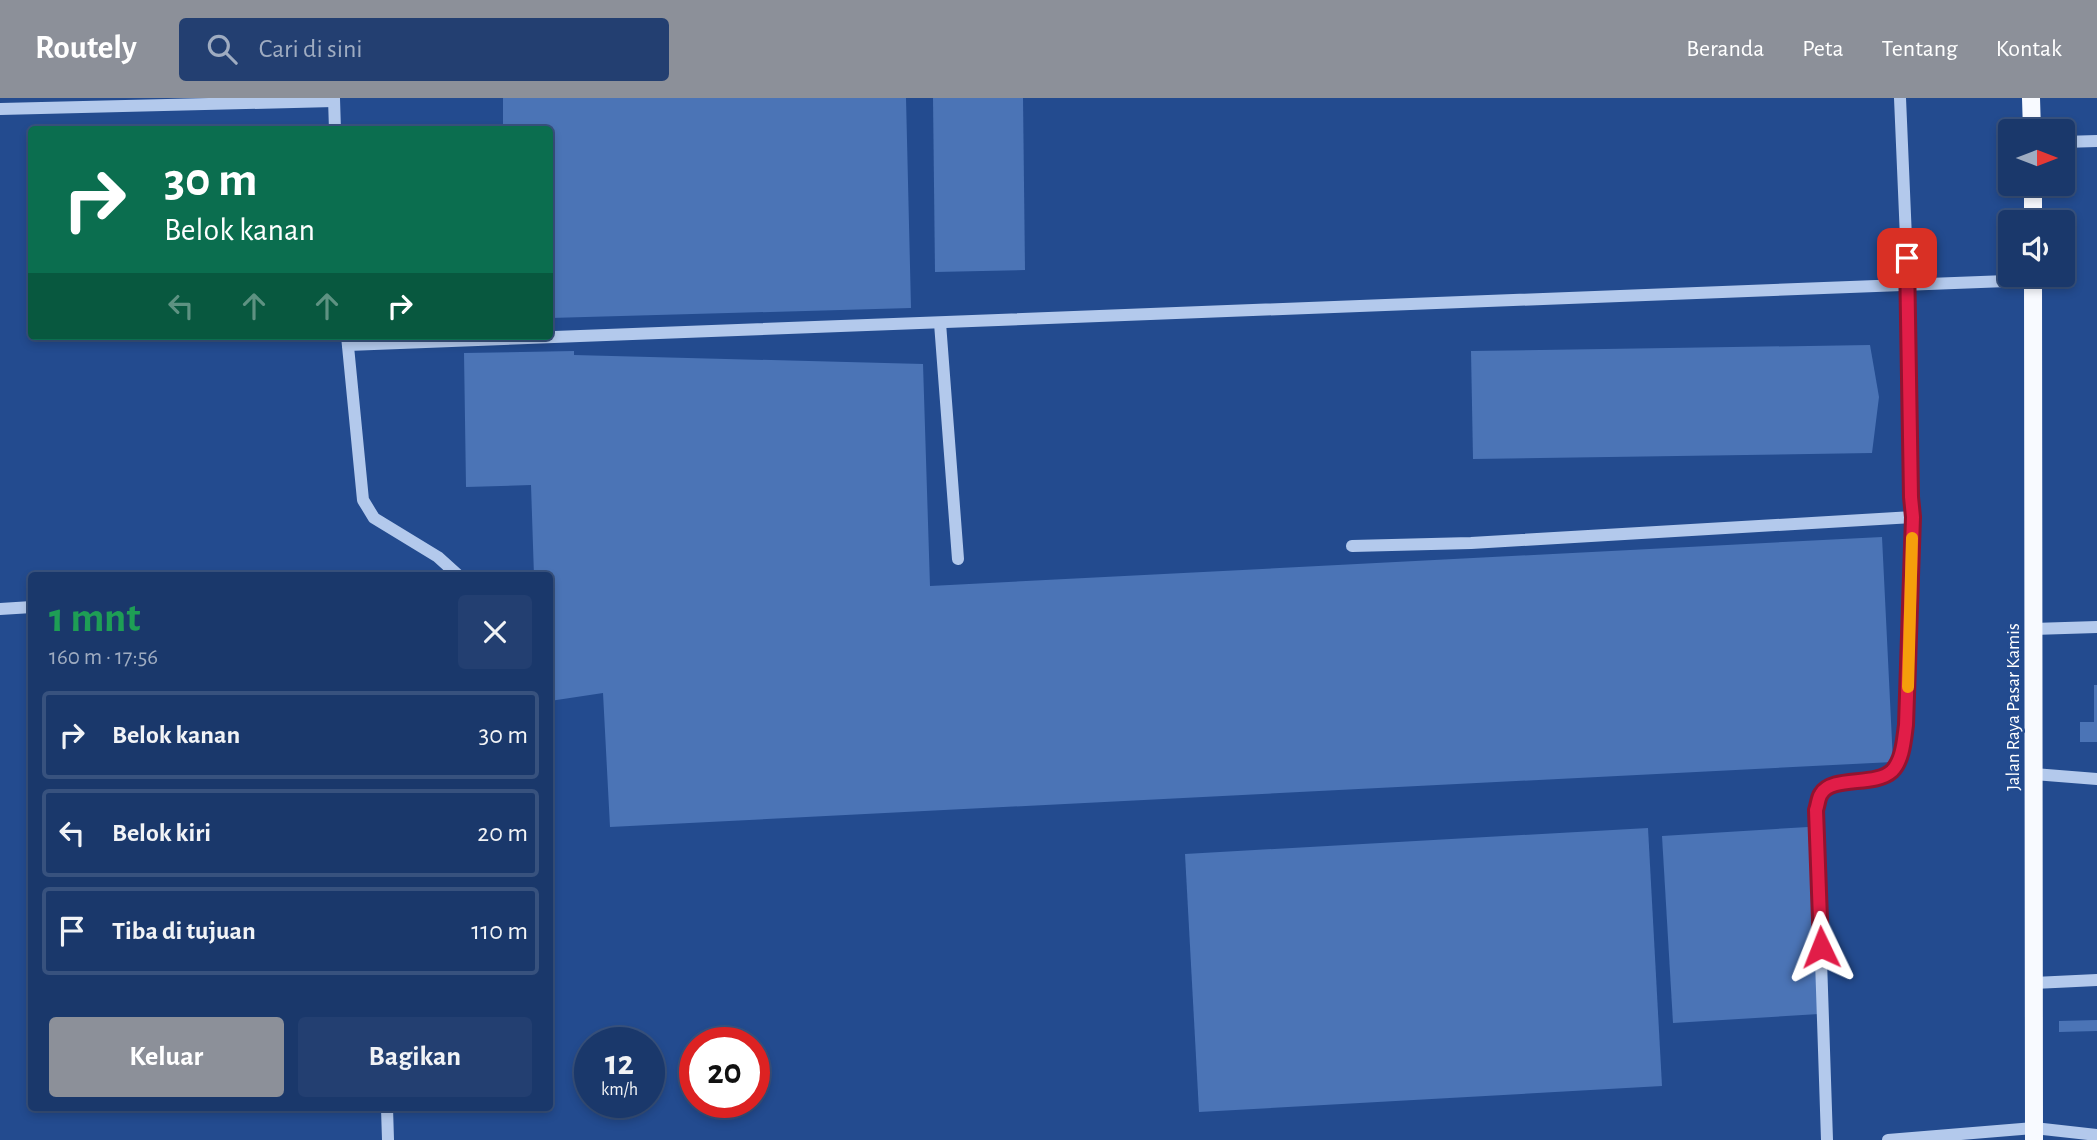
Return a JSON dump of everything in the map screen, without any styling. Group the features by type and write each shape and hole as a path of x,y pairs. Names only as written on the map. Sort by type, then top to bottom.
{"main road":[{"path":"2031,98 2032,119"},
{"name":"Jalan Raya Pasar Kamis","path":"2033,287 2034,1134"}],"street":[{"path":"1826,1140 1816,810 1821,794 1829,786 1875,779 1891,772 1901,754 1906,725 1913,517 1908,285 1900,98"},
{"path":"0,108 334,99 335,126"},
{"path":"2076,142 2097,141"},
{"path":"553,335 940,323 1998,280"},
{"path":"940,323 958,558"},
{"path":"381,340 348,341 363,500 374,518 438,557 455,572"},
{"path":"1352,546 1471,543 1913,517"},
{"path":"0,608 28,607"},
{"path":"2033,629 2097,627"},
{"path":"2034,774 2097,779"},
{"path":"2034,983 2097,980"},
{"path":"387,1111 388,1140"},
{"path":"1888,1140 2034,1134 2097,1135"}],"building":[{"path":"503,98 906,98 911,308 553,318 553,126 503,126"},
{"path":"933,98 1023,98 1025,270 935,272"},
{"path":"1870,345 1879,397 1872,453 1473,459 1471,351"},
{"path":"574,351 574,355 923,364 930,586 1882,537 1893,762 610,827 603,693 553,701 553,572 534,572 531,485 466,487 464,353"},
{"path":"2094,685 2097,685 2097,742 2080,742 2080,722 2094,722"},
{"path":"1808,827 1819,1014 1673,1023 1662,836"},
{"path":"1648,828 1662,1086 1199,1112 1185,854"},
{"path":"2097,1020 2097,1031 2059,1032 2059,1021"}],"slow traffic":[{"path":"1908,687 1912,538"}],"route":[{"path":"1821,947 1816,810 1821,794 1829,786 1875,779 1891,772 1901,754 1906,725 1913,517 1907,258"}]}
